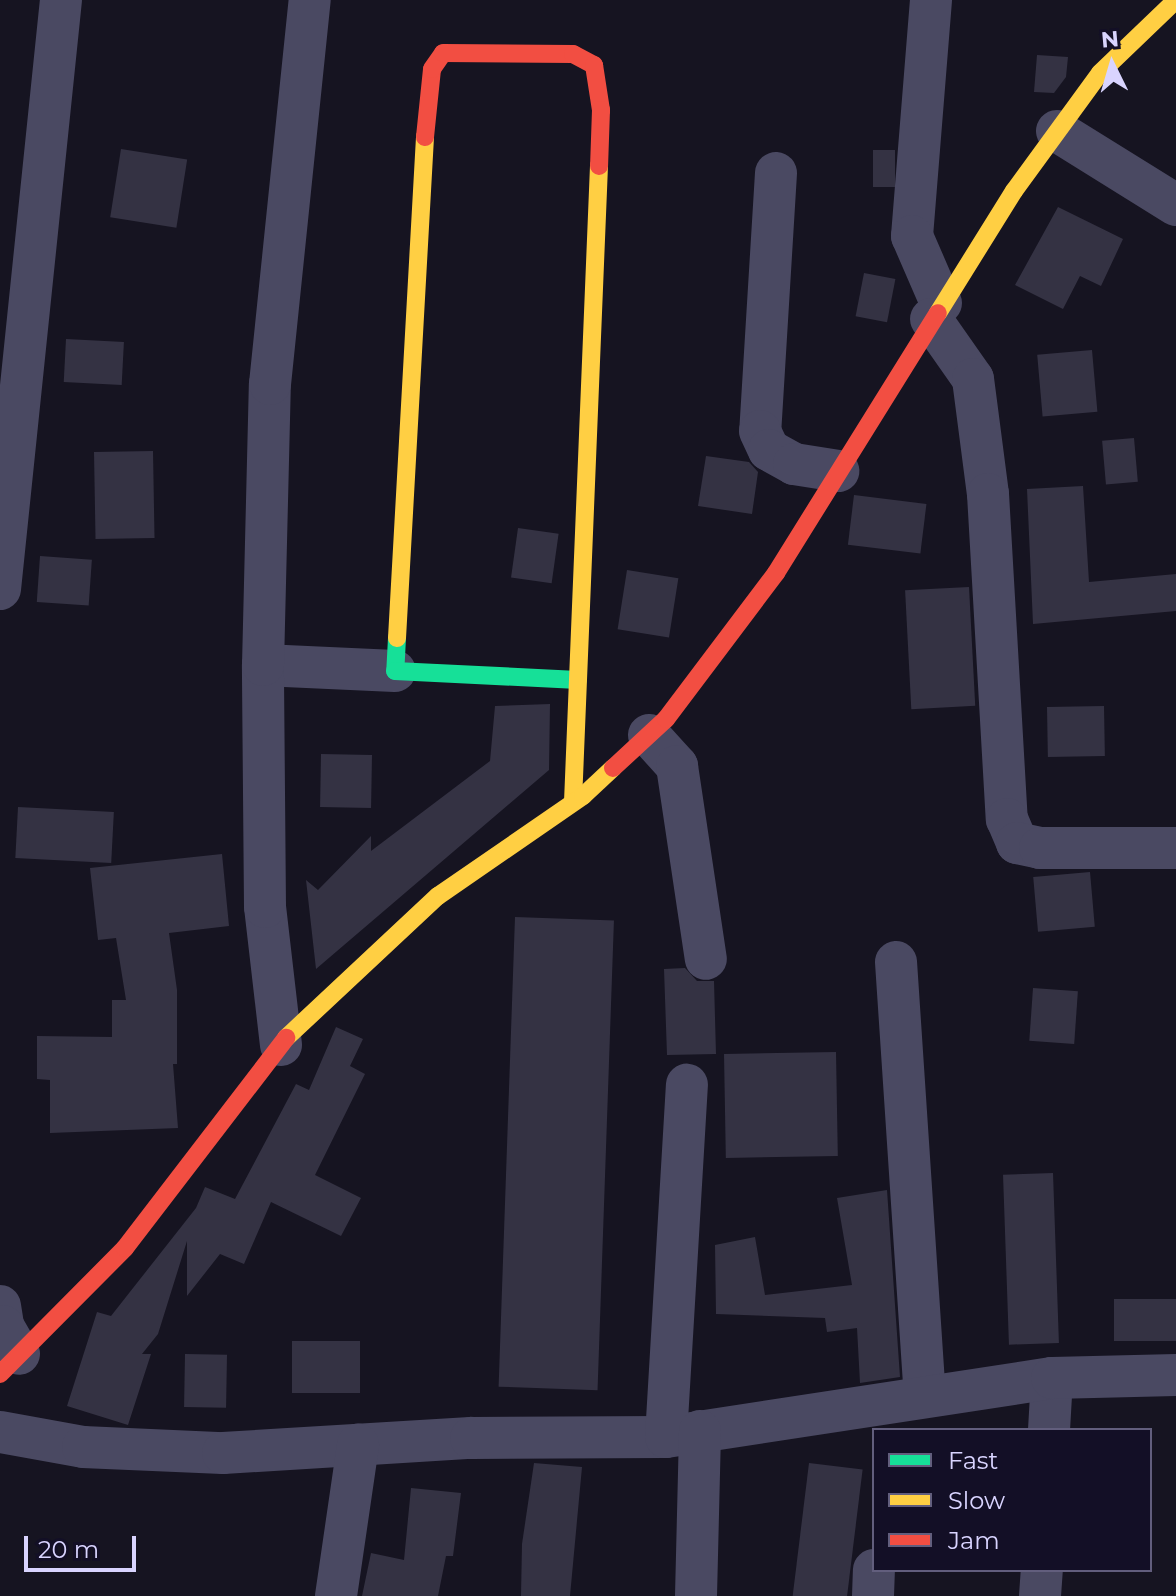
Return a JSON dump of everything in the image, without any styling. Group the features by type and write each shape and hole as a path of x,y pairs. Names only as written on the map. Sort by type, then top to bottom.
{"street":[{"path":"0,589 61,0"},
{"path":"281,1045 265,907 263,665 270,384 310,0"},
{"path":"931,0 912,236 936,311 973,379 988,494 1007,819 1017,843 1040,848 1176,848"},
{"path":"9,1364 125,1248 281,1045 438,896 573,802 649,735 776,573 936,311 1057,131 1100,73 1176,0"},
{"path":"395,671 432,69 443,53 514,50 573,54 594,65 601,110 573,802"},
{"path":"1057,131 1174,201"},
{"path":"776,173 760,431 769,450 794,464 838,471"},
{"path":"263,665 578,680"},
{"path":"649,735 677,766 706,959"},
{"path":"896,962 925,1396"},
{"path":"687,1085 683,1434 696,1596"},
{"path":"0,1306 9,1364"},
{"path":"0,1432 83,1447 223,1453 358,1445 683,1434 883,1416 925,1396 1052,1378 1176,1375"},
{"path":"1049,1428 1052,1378"},
{"path":"336,1596 358,1445"},
{"path":"873,1596 874,1572"},
{"path":"1040,1596 1042,1572"}],"building":[{"path":"1037,55 1068,57 1066,77 1054,93 1034,92"},
{"path":"121,149 187,159 176,228 110,217"},
{"path":"873,150 895,150 895,187 873,187"},
{"path":"1058,207 1123,239 1101,286 1080,276 1063,309 1015,285"},
{"path":"864,273 895,279 887,322 856,316"},
{"path":"66,339 124,342 122,385 64,382"},
{"path":"1092,350 1097,412 1043,417 1037,355"},
{"path":"1134,438 1138,482 1106,485 1102,441"},
{"path":"153,451 155,538 96,539 94,452"},
{"path":"706,456 749,462 758,472 752,514 698,506"},
{"path":"1083,486 1089,582 1176,574 1176,611 1033,624 1027,489"},
{"path":"854,495 926,504 920,554 848,545"},
{"path":"518,528 559,534 552,583 511,578"},
{"path":"40,556 92,560 89,606 37,602"},
{"path":"627,570 678,578 669,637 618,629"},
{"path":"969,587 975,706 911,709 905,590"},
{"path":"550,704 549,770 316,969 306,880 318,890 371,836 371,851 490,761 495,706"},
{"path":"1104,706 1105,756 1048,757 1047,707"},
{"path":"321,754 372,755 371,808 320,807"},
{"path":"18,807 114,812 111,863 15,858"},
{"path":"222,854 229,926 169,933 177,990 177,1064 173,1064 178,1128 50,1133 50,1080 37,1079 37,1036 112,1037 112,1000 126,1000 116,938 98,940 90,868"},
{"path":"1090,872 1095,927 1038,932 1033,877"},
{"path":"515,917 614,920 598,1390 499,1387"},
{"path":"685,968 697,981 714,981 716,1054 667,1055 664,969"},
{"path":"1033,988 1078,991 1074,1044 1029,1041"},
{"path":"336,1027 363,1039 350,1066 365,1074 315,1175 361,1198 341,1236 271,1202 244,1264 220,1254 187,1296 187,1241 158,1334 142,1354 151,1354 128,1425 67,1406 97,1312 111,1316 196,1208 205,1187 235,1199 296,1084 309,1090"},
{"path":"836,1052 838,1156 726,1158 724,1054"},
{"path":"1053,1173 1059,1343 1009,1345 1003,1175"},
{"path":"887,1190 900,1377 860,1383 857,1328 827,1332 825,1318 716,1314 715,1245 755,1237 765,1295 852,1285 837,1198"},
{"path":"1114,1299 1176,1299 1176,1341 1114,1341"},
{"path":"292,1341 360,1341 360,1393 292,1393"},
{"path":"185,1354 227,1355 226,1408 184,1407"},
{"path":"534,1463 582,1467 570,1596 521,1596 522,1544"},
{"path":"809,1463 863,1470 847,1596 793,1596"},
{"path":"411,1488 461,1493 453,1556 446,1556 438,1596 362,1596 371,1553 404,1560"}],"traffic: fast":[{"path":"397,638 395,671 578,680"}],"traffic: slow":[{"path":"938,313 1014,191 1100,73 1176,0"},
{"path":"397,638 425,137"},
{"path":"573,802 599,166"},
{"path":"286,1038 438,896 583,796 613,768"}],"traffic: jam":[{"path":"425,137 432,69 443,53 573,54 594,65 601,110 599,166"},
{"path":"613,768 666,719 776,573 938,313"},
{"path":"0,1374 125,1248 286,1038"}]}
